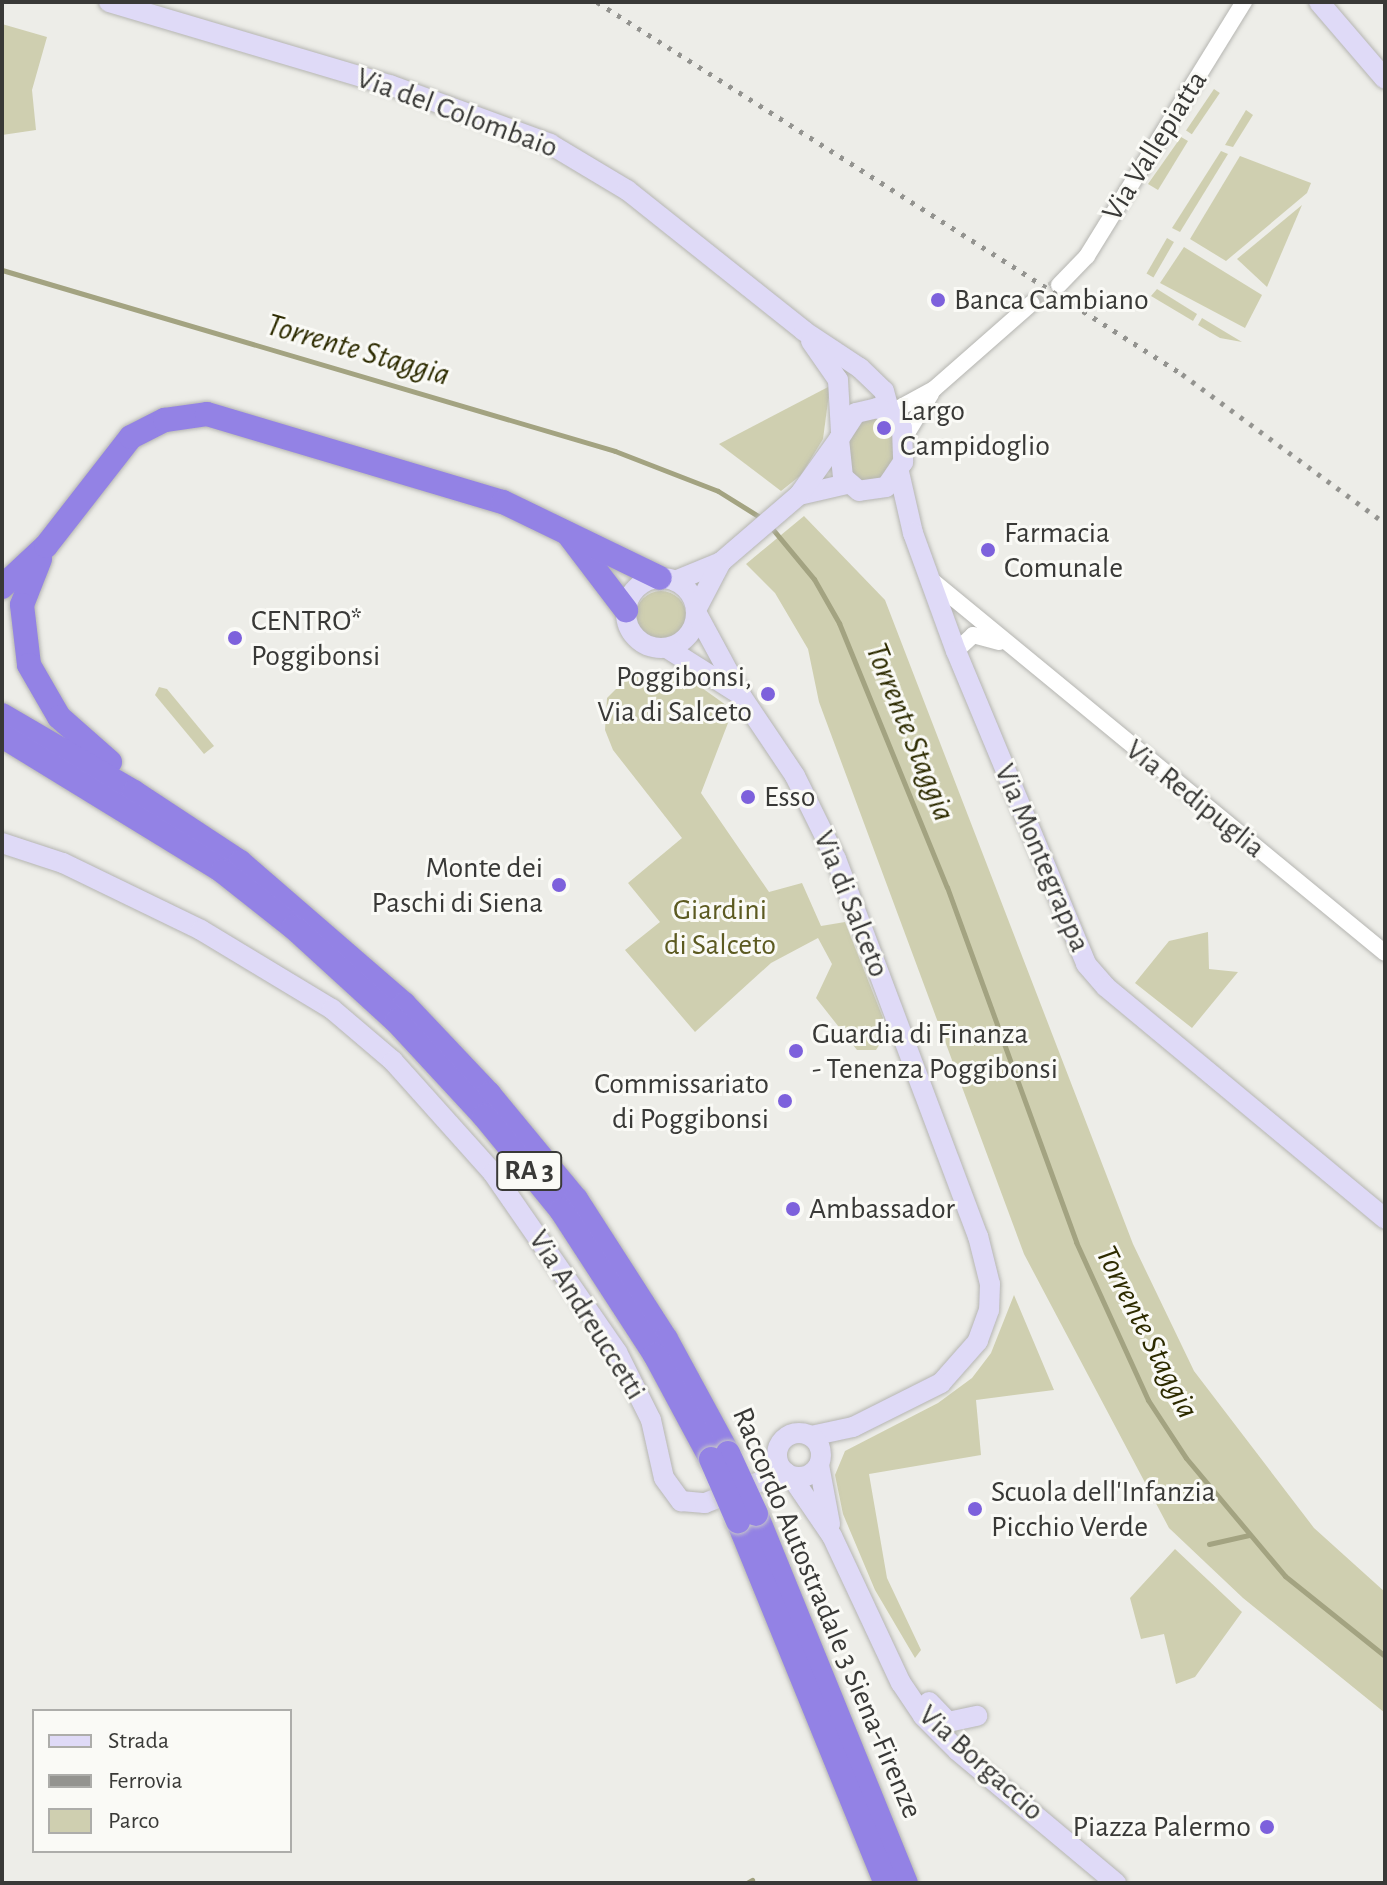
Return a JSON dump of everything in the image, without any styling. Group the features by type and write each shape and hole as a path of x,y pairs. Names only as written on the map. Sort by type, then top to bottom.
{"highway":[{"path":"2,587 46,546 131,437 165,420 207,414 486,496 561,526 667,579"},
{"path":"561,526 626,610"},
{"path":"46,546 24,595 22,629 32,673 59,717 105,759 275,873 360,962"},
{"name":"Raccordo Autostradale 3 Siena-Firenze","path":"2,715 210,841 360,962 467,1069 576,1199 679,1361 906,1883"},
{"name":"Raccordo Autostradale 3 Siena-Firenze","path":"2,736 180,842 293,927 421,1047 561,1210 719,1456"},
{"path":"2,748 293,927"},
{"name":"Raccordo Autostradale 3 Siena-Firenze","path":"747,1517 886,1883"}],"main road":[{"name":"Via del Colombaio","path":"109,2 390,85 532,135 627,190 804,331"},
{"path":"1319,2 1385,78"},
{"path":"799,495 847,484 859,491 880,490 899,472 904,438 879,385 804,331"},
{"path":"804,331 838,380 840,436 847,484"},
{"path":"721,562 641,584 626,610 628,624 639,640 667,648 685,639 721,562 799,495 863,409 890,413"},
{"name":"Via Montegrappa","path":"899,472 929,578 956,651 1071,932 1093,974 1385,1219"},
{"path":"667,579 690,593 696,611"},
{"name":"Via di Salceto","path":"696,611 742,697 795,776 836,859 978,1236 990,1284 985,1324 964,1360 926,1392 853,1427 811,1436"},
{"name":"Via di Salceto","path":"667,648 742,697"},
{"name":"Via Andreuccetti","path":"2,843 63,863 179,919 306,992 359,1030 493,1173 617,1352 649,1413 661,1470 675,1495 699,1505 784,1470"},
{"name":"Via di Salceto","path":"820,1462 853,1427"},
{"path":"797,1433 811,1436 820,1446 820,1462 804,1477 784,1470 785,1438 797,1433"},
{"name":"Via Borgaccio","path":"820,1462 832,1536"},
{"name":"Via Borgaccio","path":"784,1470 832,1536 904,1688 930,1723 1116,1883"},
{"path":"891,1656 945,1720 977,1716 969,1734 970,1748 1018,1798"}],"street":[{"name":"Via Vallepiatta","path":"1059,285 1087,256 1244,2"},
{"path":"1306,2 1357,59 1385,78"},
{"path":"890,413 934,389 1032,303"},
{"path":"904,438 934,389"},
{"name":"Via Redipuglia","path":"929,578 1004,645 1385,953"},
{"path":"956,651 977,634 1004,645"}],"green space":[{"path":"2,24 47,37 32,90 36,130 2,135"},
{"path":"1214,89 1220,93 1192,134 1186,130"},
{"path":"1246,110 1253,115 1233,147 1225,145"},
{"path":"1181,137 1188,141 1158,190 1148,184"},
{"path":"1221,151 1228,154 1180,232 1172,228"},
{"path":"1240,156 1311,183 1307,193 1226,261 1190,239"},
{"path":"1302,205 1267,287 1237,259"},
{"path":"1167,238 1174,242 1153,278 1146,274"},
{"path":"1184,247 1262,295 1245,328 1160,283"},
{"path":"1157,289 1197,314 1193,321 1151,296"},
{"path":"1202,318 1242,342 1220,338 1198,325"},
{"path":"830,386 823,439 801,475 781,491 719,444"},
{"path":"872,415 887,421 894,433 895,454 883,478 860,484 844,460 853,426"},
{"path":"804,516 885,600 1133,1244 1194,1371 1314,1528 1385,1592 1385,1713 1243,1598 1169,1528 1024,1254 819,702 808,649 775,593 746,564"},
{"path":"661,591 679,598 686,616 679,634 661,641 643,634 636,616 643,598"},
{"name":"Giardini di Salceto","path":"643,674 688,678 733,710 701,793 769,892 802,883 821,926 845,922 883,1018 885,1036 876,1050 857,1050 816,998 832,964 818,938 771,963 695,1032 625,950 660,922 628,883 682,838 613,750 605,730 607,698 625,680"},
{"path":"159,687 167,689 214,746 204,754 155,695"},
{"path":"1208,932 1209,969 1238,972 1192,1028 1135,983 1169,941"},
{"path":"1014,1295 1054,1390 976,1400 981,1455 869,1474 887,1578 921,1650 915,1658 875,1590 843,1514 835,1475 845,1451 938,1403 972,1378 991,1353"},
{"path":"1175,1549 1242,1612 1195,1677 1176,1684 1164,1634 1141,1639 1130,1598"}],"waterway":[{"name":"Torrente Staggia","path":"2,270 615,451 718,491 763,519"},
{"name":"Torrente Staggia","path":"770,526 814,579 839,623 947,887 1076,1242 1148,1400 1186,1458 1285,1576 1385,1656"},
{"path":"1209,1544 1249,1535"},
{"path":"747,1883 752,1880"}],"tunnel":[{"path":"1032,303 1059,285"}],"railway":[{"path":"597,2 1182,374 1385,523"}],"place":[{"name":"Banca Cambiano","path":"938,300"},
{"name":"Largo Campidoglio","path":"884,428"},
{"name":"Farmacia Comunale","path":"988,550"},
{"name":"CENTRO* Poggibonsi","path":"235,638"},
{"name":"Poggibonsi, Via di Salceto","path":"768,694"},
{"name":"Esso","path":"748,797"},
{"name":"Monte dei Paschi di Siena","path":"559,885"},
{"name":"Guardia di Finanza - Tenenza Poggibonsi","path":"796,1051"},
{"name":"Commissariato di Poggibonsi","path":"785,1101"},
{"name":"Ambassador","path":"793,1209"},
{"name":"Scuola dell'Infanzia Picchio Verde","path":"975,1509"},
{"name":"Piazza Palermo","path":"1267,1827"}]}
